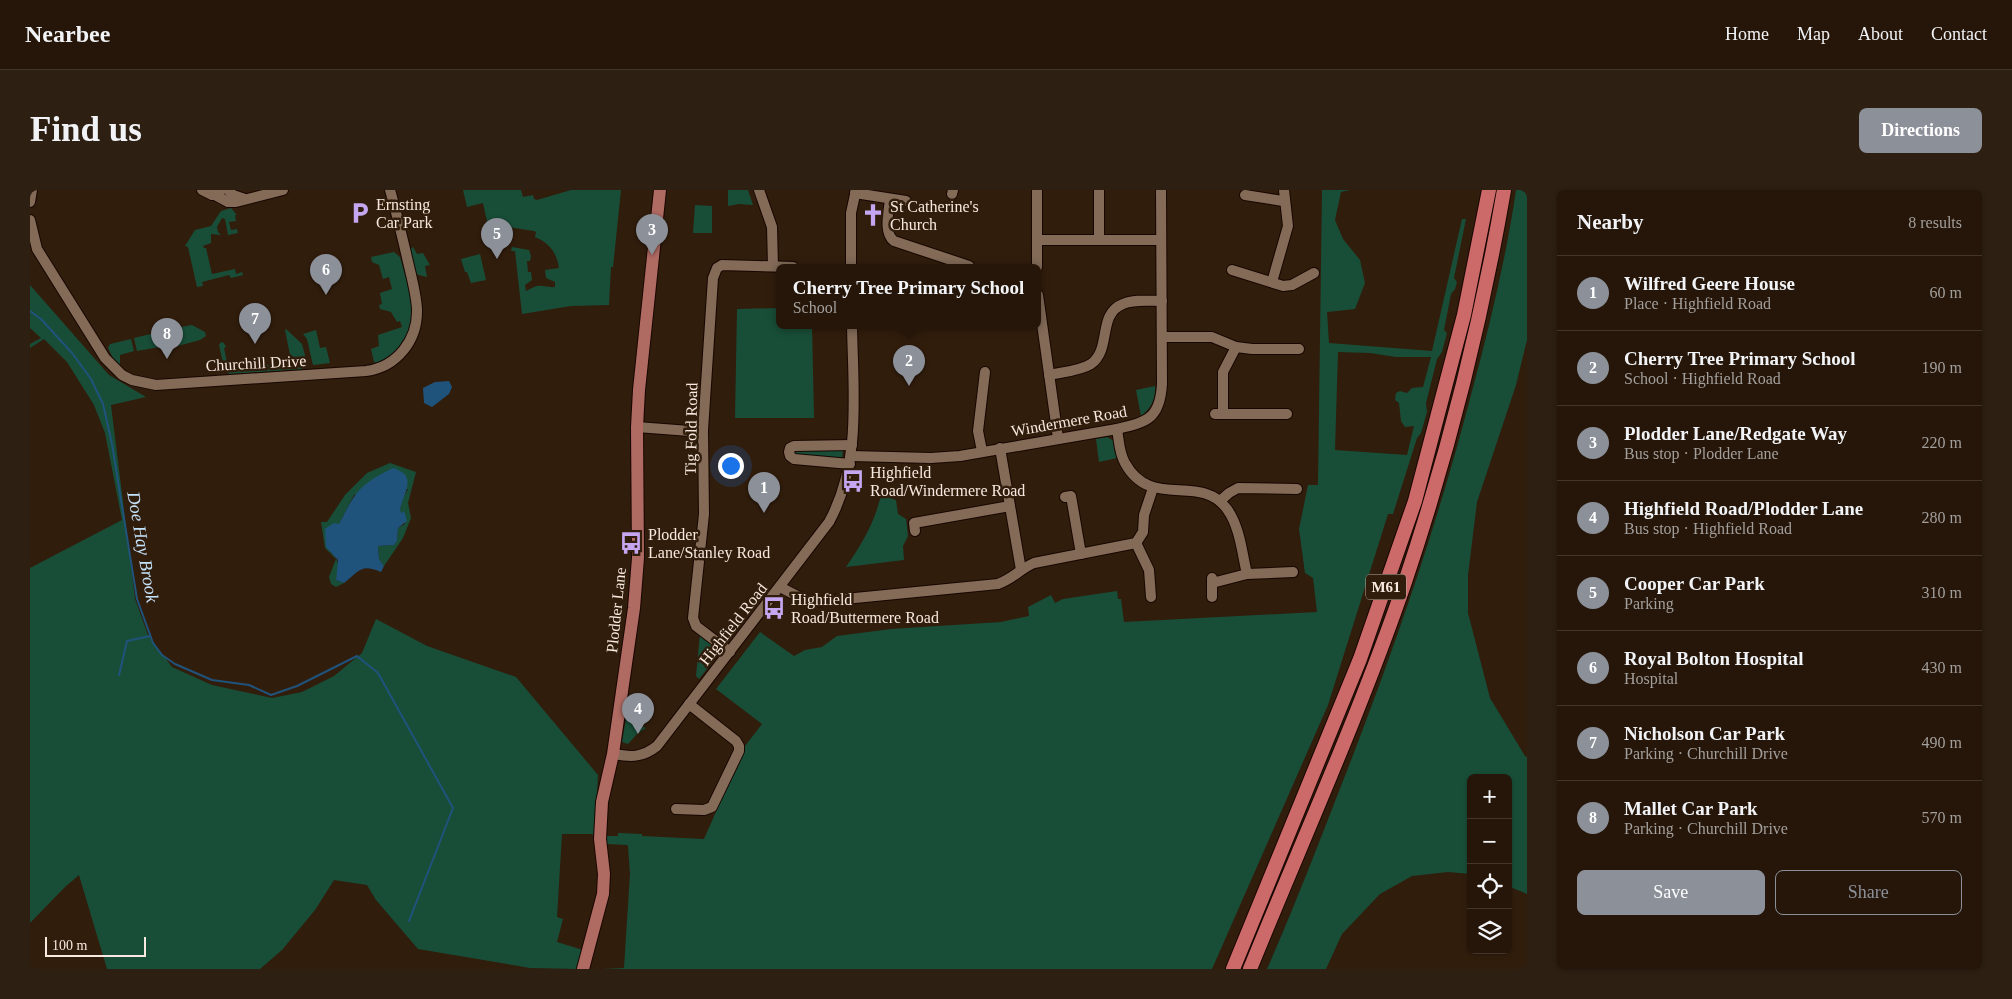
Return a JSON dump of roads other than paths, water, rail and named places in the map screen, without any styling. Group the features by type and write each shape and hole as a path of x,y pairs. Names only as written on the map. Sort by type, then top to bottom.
{"highway":[{"name":"M61","path":"1233,969 1360,659 1415,501 1464,316 1489,190"},
{"name":"M61","path":"1250,969 1363,694 1404,582 1453,422 1479,319 1504,190"}],"main road":[{"name":"Plodder Lane","path":"583,969 603,894 600,838 602,802 613,754 627,660 638,558 637,427 649,283 660,190"}],"street":[{"path":"30,202 32,190"},
{"path":"202,190 208,195 218,192 228,202 242,201 283,190"},
{"path":"228,190 233,195 245,199"},
{"name":"Churchill Drive","path":"30,220 37,249 105,358 122,375 132,380 156,385 366,371 384,366 402,353 412,337 417,318 415,295 390,190"},
{"path":"759,190 772,226 773,266"},
{"path":"1037,190 1037,264"},
{"path":"1099,190 1099,240"},
{"name":"Windermere Road","path":"852,445 794,446 790,448 789,452 790,456 794,459 931,458 1118,429 1141,424 1147,420 1157,409 1160,402 1162,384 1161,190"},
{"path":"851,264 851,213 856,192 890,199 906,200"},
{"path":"1245,196 1283,195 1288,221 1287,232 1272,282"},
{"path":"890,199 889,238 964,262"},
{"path":"1037,240 1161,240"},
{"name":"Tig Fold Road","path":"730,652 696,626 693,618 704,514 704,432 714,273 722,265 776,266"},
{"path":"1232,270 1288,286 1309,278"},
{"path":"1049,375 1084,367 1096,359 1100,352 1108,317 1118,307 1130,302 1162,301"},
{"path":"1041,327 1058,438"},
{"name":"Highfield Road","path":"613,754 633,757 650,752 657,746 829,522 840,500 852,445 852,329"},
{"path":"1162,337 1212,337 1236,346 1288,353 1299,349"},
{"path":"1236,346 1223,372 1219,414 1287,414"},
{"path":"982,451 978,431 985,372"},
{"path":"637,427 704,432"},
{"path":"1118,429 1124,462 1140,480 1153,488 1202,492 1220,501 1227,509 1236,528 1247,574"},
{"path":"1000,448 1021,570"},
{"path":"1220,501 1238,488 1292,487"},
{"path":"1136,543 1142,532 1144,515 1153,488"},
{"path":"1065,497 1071,496 1081,554"},
{"path":"915,531 914,523 1010,506"},
{"path":"780,587 805,600 823,601 998,584 1016,576 1021,570 1034,563 1136,543"},
{"path":"1136,543 1147,562 1154,593"},
{"path":"1212,597 1212,581 1247,574 1293,572"},
{"path":"676,809 704,810 712,807 739,746 736,741 690,704"}],"water":[{"path":"449,381 452,387 449,394 432,407 424,403 423,388 435,382"},
{"path":"393,468 401,471 407,480 406,491 400,510 402,513 404,511 407,521 398,528 397,541 394,545 378,546 379,559 384,566 381,572 364,568 344,583 336,580 338,560 326,547 325,529 334,523 339,524 355,496 365,484"}],"waterway":[{"name":"Doe Hay Brook","path":"30,311 41,319 72,353 91,379 103,404 112,444 137,599 153,643 162,655 175,664 212,680 249,685 271,695 297,686 357,656 378,673 453,808 409,921"},
{"path":"119,675 127,641 150,636"}],"place":[{"name":"Ernsting Car Park","path":"360,213"},
{"name":"St Catherine's Church","path":"873,215"},
{"name":"Plodder Lane/Redgate Way","path":"652,255"},
{"name":"Cooper Car Park","path":"497,259"},
{"name":"Royal Bolton Hospital","path":"326,295"},
{"name":"Nicholson Car Park","path":"255,344"},
{"name":"Mallet Car Park","path":"167,359"},
{"name":"Cherry Tree Primary School","path":"909,386"},
{"name":"Highfield Road/Windermere Road","path":"853,481"},
{"name":"Wilfred Geere House","path":"764,513"},
{"name":"Plodder Lane/Stanley Road","path":"631,543"},
{"name":"Highfield Road/Buttermere Road","path":"774,608"},
{"name":"Highfield Road/Plodder Lane","path":"638,734"}]}
